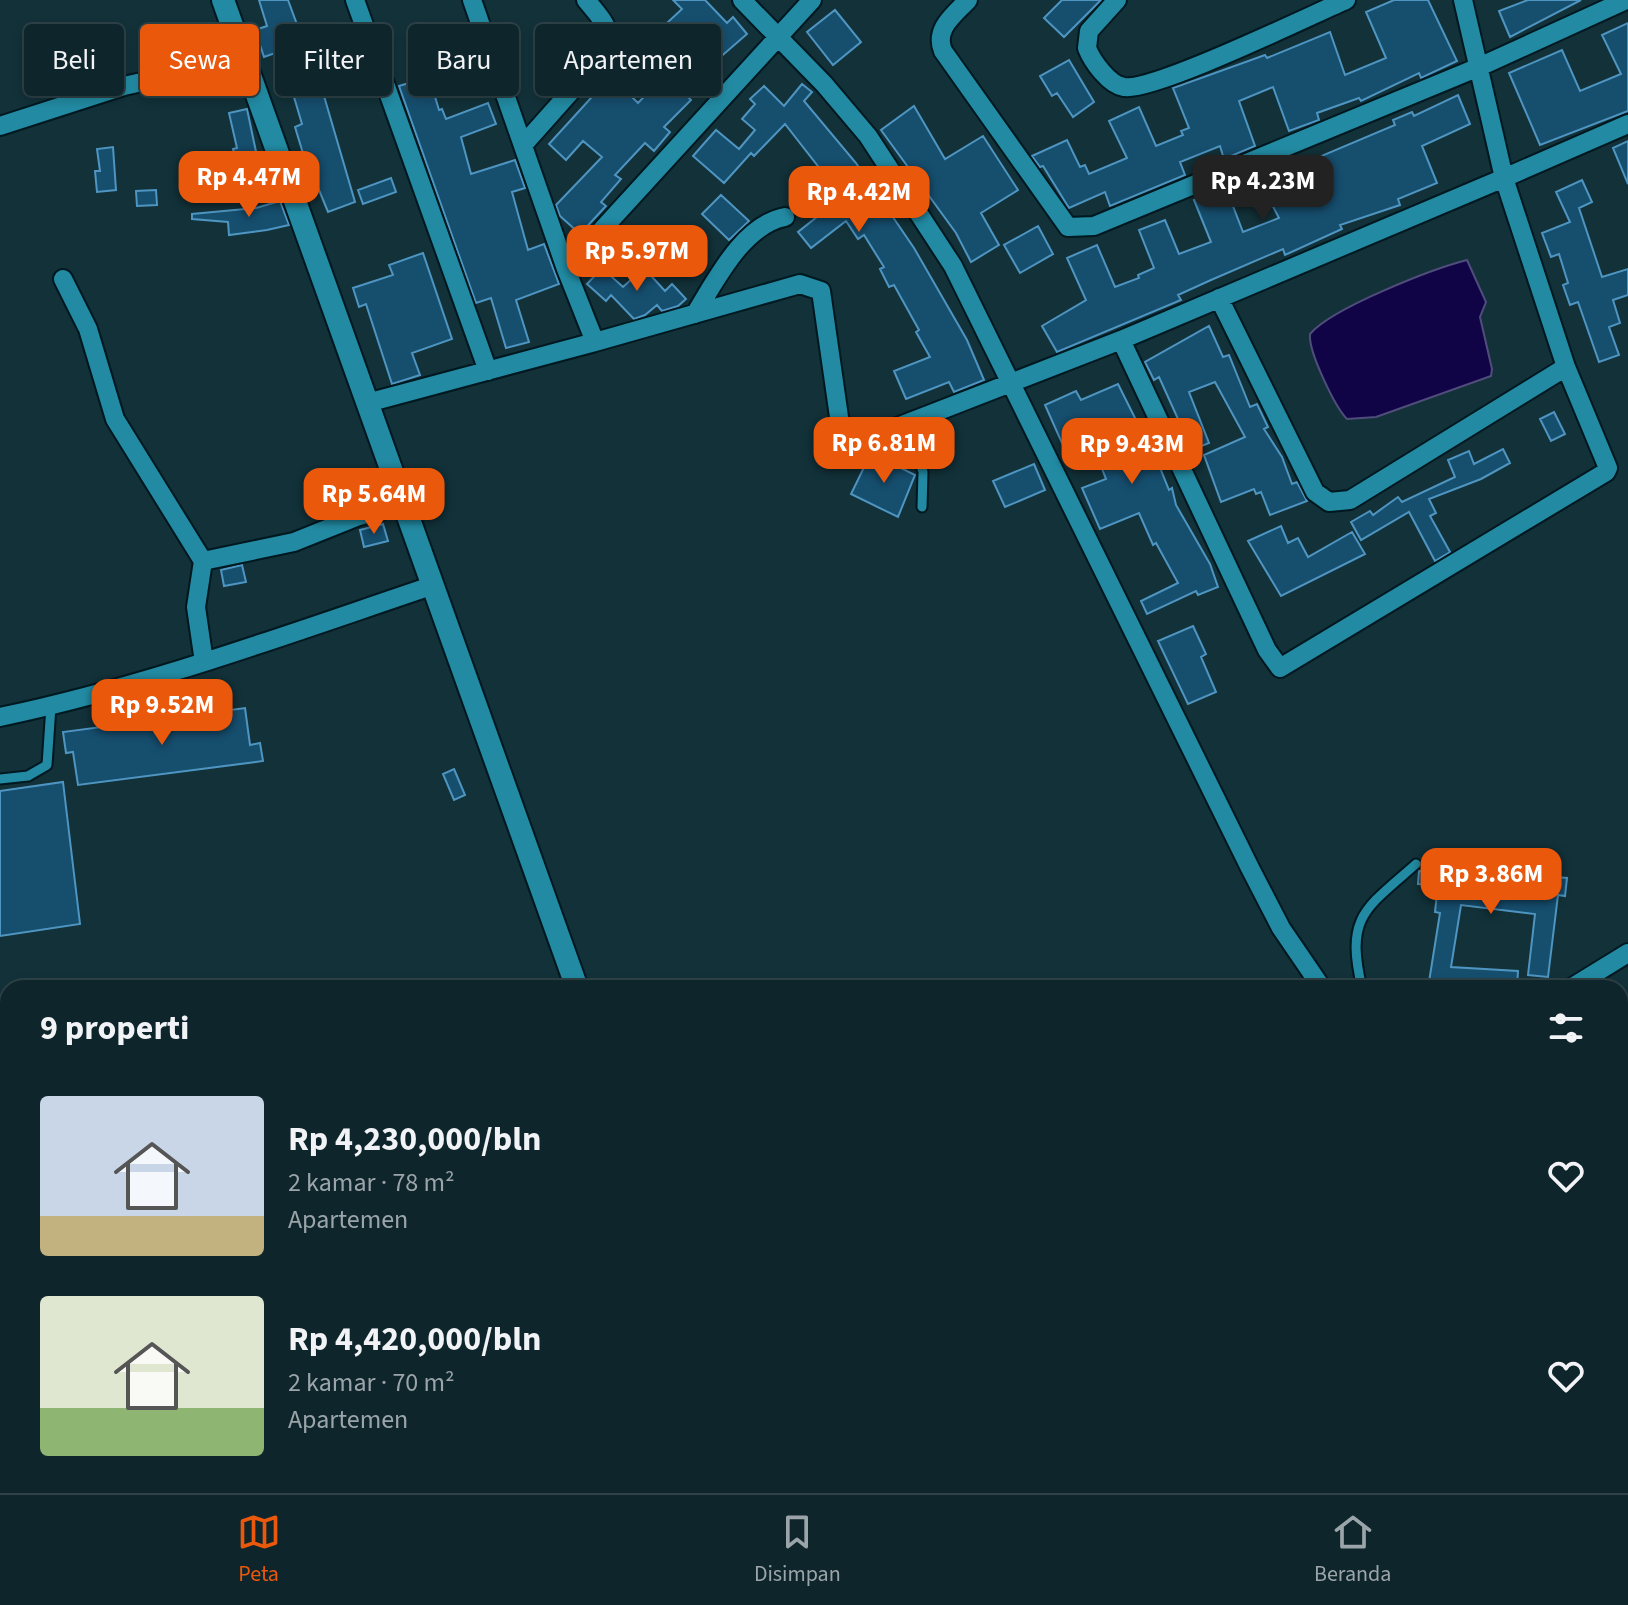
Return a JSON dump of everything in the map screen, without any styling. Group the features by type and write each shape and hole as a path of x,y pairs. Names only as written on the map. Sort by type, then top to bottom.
{"street":[{"path":"223,0 232,24"},
{"path":"355,0 488,371"},
{"path":"472,0 566,269 595,342"},
{"path":"524,144 605,53 610,36 608,28 586,0"},
{"path":"742,0 833,94 902,185 953,266 1250,868 1281,928 1317,980"},
{"path":"566,269 812,0"},
{"path":"968,0 941,29 939,40 943,51 1068,227 1077,229 1094,226 1479,67 1626,0"},
{"path":"1117,0 1089,31 1087,48 1112,81 1131,88 1166,77 1346,0"},
{"path":"1121,340 1267,650 1280,668 1606,472 1566,367 1504,178 1463,0"},
{"path":"0,126 140,82"},
{"path":"257,96 574,980"},
{"path":"367,403 800,284 814,286 821,291 846,444 908,425 1121,340 1628,124"},
{"path":"695,314 747,239 764,223 785,217"},
{"path":"63,279 88,329 115,419 203,561 196,607 204,662"},
{"path":"1219,298 1315,492 1329,502 1350,500 1566,367"},
{"path":"203,561 294,542 359,516 404,504"},
{"path":"0,717 51,706 204,662 434,585"},
{"path":"1584,980 1628,953"}],"lane":[{"path":"908,425 923,472 922,507"},
{"path":"0,779 28,776 47,765 51,706"},
{"path":"1360,980 1355,934 1365,908 1416,864"}],"shaded area":[{"path":"1467,260 1486,302 1480,317 1491,376 1376,417 1347,419 1323,378 1313,353 1310,334 1360,302"}],"building":[{"path":"259,0 288,0 297,24 275,24 275,53 264,57 259,29 267,26"},
{"path":"673,0 705,0 727,23 733,17 747,34 721,57 721,24 670,24 668,22 682,9"},
{"path":"1062,0 1101,0 1064,37 1044,18"},
{"path":"1394,0 1428,0 1457,61 1421,78 1419,73 1361,101 1359,98 1317,113 1319,120 1289,131 1273,87 1239,101 1255,146 1224,159 1220,146 1180,162 1185,175 1110,206 1105,192 1069,208 1043,166 1040,167 1032,156 1067,140 1080,167 1085,165 1089,174 1127,158 1109,121 1139,107 1156,146 1183,135 1181,131 1189,128 1173,88 1265,55 1267,58 1330,32 1345,75 1386,58 1366,12"},
{"path":"1528,0 1581,0 1510,37 1499,11"},
{"path":"835,10 861,42 833,65 807,32"},
{"path":"1628,23 1628,111 1540,145 1509,73 1562,50 1580,91 1621,74 1602,35"},
{"path":"1069,60 1094,102 1073,117 1057,93 1052,96 1040,76"},
{"path":"408,83 408,96 435,96 446,119 488,103 496,124 461,137 471,174 515,160 525,188 512,192 528,250 544,244 559,284 516,300 529,342 506,348 491,298 476,303 399,86"},
{"path":"802,84 812,92 804,101 856,163 914,248 967,340 984,380 954,392 949,382 906,399 894,371 930,357 916,332 919,330 894,285 889,287 880,269 884,267 864,235 858,239 846,221 811,248 798,232 842,197 785,124 754,156 751,153 724,183 693,156 716,130 739,149 755,130 742,119 755,104 750,99 764,86 784,106"},
{"path":"1458,95 1470,124 1422,146 1437,183 1398,199 1400,205 1340,225 1342,229 1285,255 1283,249 1178,295 1181,300 1057,352 1042,326 1086,300 1067,258 1097,245 1115,287 1139,278 1138,275 1154,268 1139,230 1165,220 1179,254 1211,242 1194,200 1226,188 1243,232 1279,218 1260,182 1395,125 1393,120 1412,112 1414,116"},
{"path":"294,96 324,96 355,202 328,212 317,185 313,186 295,127 302,124"},
{"path":"593,96 631,96 638,103 645,96 687,96 691,100 664,127 670,132 654,151 645,143 615,175 621,179 601,202 606,206 580,234 560,216 556,205 602,157 583,141 566,160 549,144"},
{"path":"914,106 945,159 983,136 1018,190 981,213 999,245 971,262 956,233 881,130"},
{"path":"247,109 258,161 265,159 270,176 252,182 246,161 237,163 229,113"},
{"path":"1628,141 1628,184 1613,148"},
{"path":"113,147 116,190 97,192 95,171 100,171 97,149"},
{"path":"391,178 396,192 363,204 358,190"},
{"path":"1582,180 1592,202 1579,208 1602,277 1628,269 1628,295 1613,300 1620,323 1609,327 1619,355 1599,362 1578,302 1570,305 1563,285 1568,283 1559,254 1551,257 1542,233 1570,222 1556,192"},
{"path":"156,190 157,205 137,206 136,191"},
{"path":"721,195 749,221 729,240 702,214"},
{"path":"280,201 289,225 267,230 229,235 228,222 192,219 192,214 256,208"},
{"path":"1038,226 1053,254 1020,273 1004,245"},
{"path":"423,253 452,339 412,353 420,375 392,384 366,304 359,307 353,288 393,275 389,265"},
{"path":"602,268 623,287 644,268 665,291 672,284 686,299 678,306 662,311 657,305 634,319 611,295 606,301 587,284"},
{"path":"1209,326 1223,357 1229,355 1250,407 1257,404 1268,427 1264,429 1282,457 1292,484 1297,482 1307,501 1270,515 1261,492 1256,494 1254,489 1221,502 1204,455 1245,437 1215,382 1189,392 1209,443 1192,450 1159,377 1154,380 1145,362"},
{"path":"1118,384 1143,434 1146,433 1169,490 1172,488 1176,505 1210,564 1218,587 1198,595 1196,591 1147,614 1141,601 1178,583 1156,543 1153,545 1139,513 1100,529 1082,488 1106,479 1091,441 1066,452 1045,405 1076,391 1081,400"},
{"path":"1554,412 1565,434 1551,441 1540,419"},
{"path":"1503,449 1510,463 1481,479 1429,499 1436,513 1430,516 1450,552 1435,561 1409,512 1361,540 1351,522 1370,511 1373,515 1398,497 1402,502 1455,477 1448,460 1469,451 1474,464"},
{"path":"871,453 915,475 898,517 851,494"},
{"path":"1034,464 1045,490 1005,507 993,481"},
{"path":"383,524 388,541 364,547 360,530"},
{"path":"1281,526 1288,543 1298,538 1308,557 1352,532 1365,554 1281,596 1248,541"},
{"path":"242,565 246,582 224,586 221,570"},
{"path":"1193,626 1206,654 1201,657 1216,692 1188,704 1158,641"},
{"path":"245,708 250,745 260,743 263,761 78,785 73,752 66,753 63,732"},
{"path":"454,769 465,795 454,800 443,774"},
{"path":"63,782 80,924 0,936 0,791"},
{"path":"1453,853 1521,863 1519,874 1567,878 1565,896 1558,895 1548,977 1528,975 1535,914 1461,905 1451,967 1518,971 1517,980 1429,980 1440,913 1435,912 1438,885 1418,884 1419,871 1451,873"}]}
